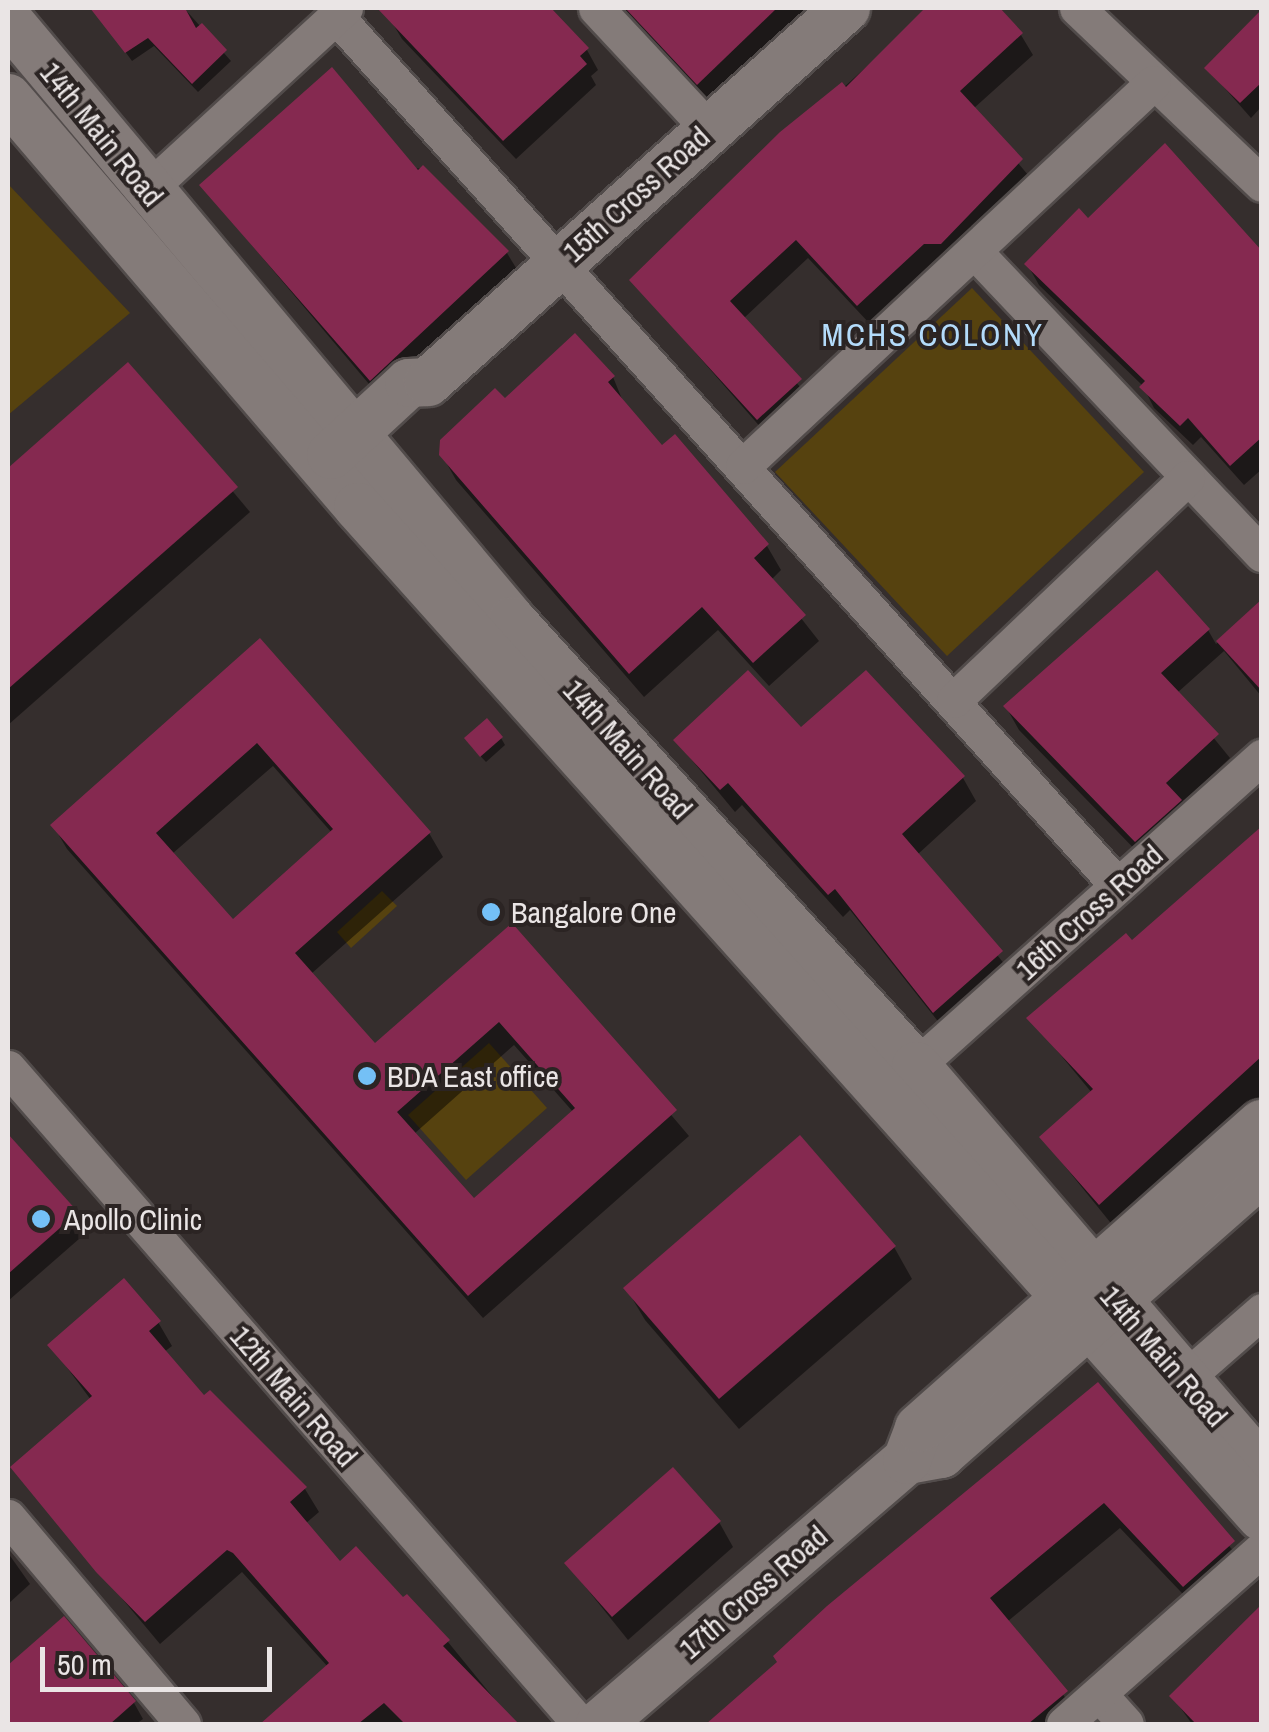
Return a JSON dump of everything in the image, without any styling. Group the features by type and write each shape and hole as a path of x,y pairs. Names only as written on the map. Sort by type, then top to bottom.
{"main road":[{"name":"15th Cross Road","path":"346,461 430,402 428,382 846,8"},
{"name":"14th Main Road","path":"9,21 147,190 346,461 1091,1300 1184,1380 1262,1468"},
{"name":"14th Main Road","path":"8,98 916,1066 1091,1300 1262,1517"},
{"name":"17th Cross Road","path":"1091,1300 1262,1124"},
{"name":"17th Cross Road","path":"600,1724 907,1460 919,1428 1262,1172"}],"street":[{"path":"596,8 708,128"},
{"path":"1076,8 1262,184"},
{"path":"147,190 341,12 559,263 1117,885"},
{"path":"742,466 1152,84"},
{"path":"974,251 1262,554"},
{"path":"954,700 1188,478"},
{"name":"16th Cross Road","path":"916,1066 1262,758"},
{"name":"12th Main Road","path":"12,1082 580,1724"},
{"path":"1184,1380 1262,1311"},
{"path":"8,1517 183,1724"},
{"path":"1064,1724 1261,1549"},
{"path":"1099,1694 1126,1724"}],"shaded area":[{"path":"8,184 130,313 8,415"},
{"path":"972,288 1144,472 947,656 775,472"},
{"path":"382,891 397,906 351,948 337,932"},
{"path":"489,1043 547,1108 466,1180 408,1115"}],"building":[{"path":"90,8 185,8 196,28 202,23 227,50 192,84 148,38 125,53"},
{"path":"377,8 551,8 589,48 580,56 587,64 503,141"},
{"path":"625,8 777,8 697,85"},
{"path":"925,8 1000,8 1023,33 960,91 1023,159 941,244 924,244 857,306 796,240 730,301 802,379 757,420 629,280 780,132 842,82 846,87"},
{"path":"1262,9 1262,82 1240,103 1204,68"},
{"path":"332,67 418,170 423,165 509,251 370,381 199,185"},
{"path":"1165,143 1262,251 1262,437 1230,466 1188,418 1180,426 1139,387 1145,381 1024,264 1079,208 1088,218"},
{"path":"575,333 615,376 608,382 662,445 675,434 769,544 754,558 806,615 753,663 702,607 629,674 439,455 440,440 495,388 505,398"},
{"path":"128,362 238,487 8,689 8,468"},
{"path":"1157,570 1210,629 1161,673 1219,734 1166,783 1182,800 1135,842 1003,706"},
{"path":"1262,599 1262,691 1216,641"},
{"path":"260,638 431,832 295,953 375,1043 512,923 677,1110 468,1296 50,825","holes":["257,743 333,829 233,919 156,833","499,1022 575,1108 474,1198 397,1112"]},
{"path":"748,670 801,727 866,670 965,776 902,834 1003,951 933,1013 835,889 828,895 728,783 720,790 673,740"},
{"path":"487,718 503,737 480,757 464,738"},
{"path":"1262,826 1262,1056 1099,1205 1039,1137 1093,1089 1026,1018 1126,933 1132,940"},
{"path":"8,1134 78,1212 8,1274"},
{"path":"800,1135 896,1246 719,1399 623,1288"},
{"path":"124,1278 161,1321 149,1331 204,1395 210,1390 307,1487 290,1502 340,1561 356,1546 450,1640 443,1646 519,1724 405,1724 384,1703 358,1724 260,1724 329,1663 233,1553 227,1550 145,1622 96,1572 10,1467 92,1396 47,1345"},
{"path":"1098,1382 1235,1541 1183,1587 1104,1503 990,1598 1068,1691 1028,1724 706,1724 777,1662 773,1656 827,1606"},
{"path":"673,1467 721,1521 612,1617 564,1563"},
{"path":"1262,1604 1262,1724 1196,1724 1169,1696"},
{"path":"64,1616 136,1701 110,1724 8,1724 8,1665"}],"place":[{"name":"Bangalore One","path":"491,912"},
{"name":"BDA East office","path":"367,1076"},
{"name":"Apollo Clinic","path":"41,1219"}],"district":[{"name":"MCHS COLONY","path":"933,335"}]}
